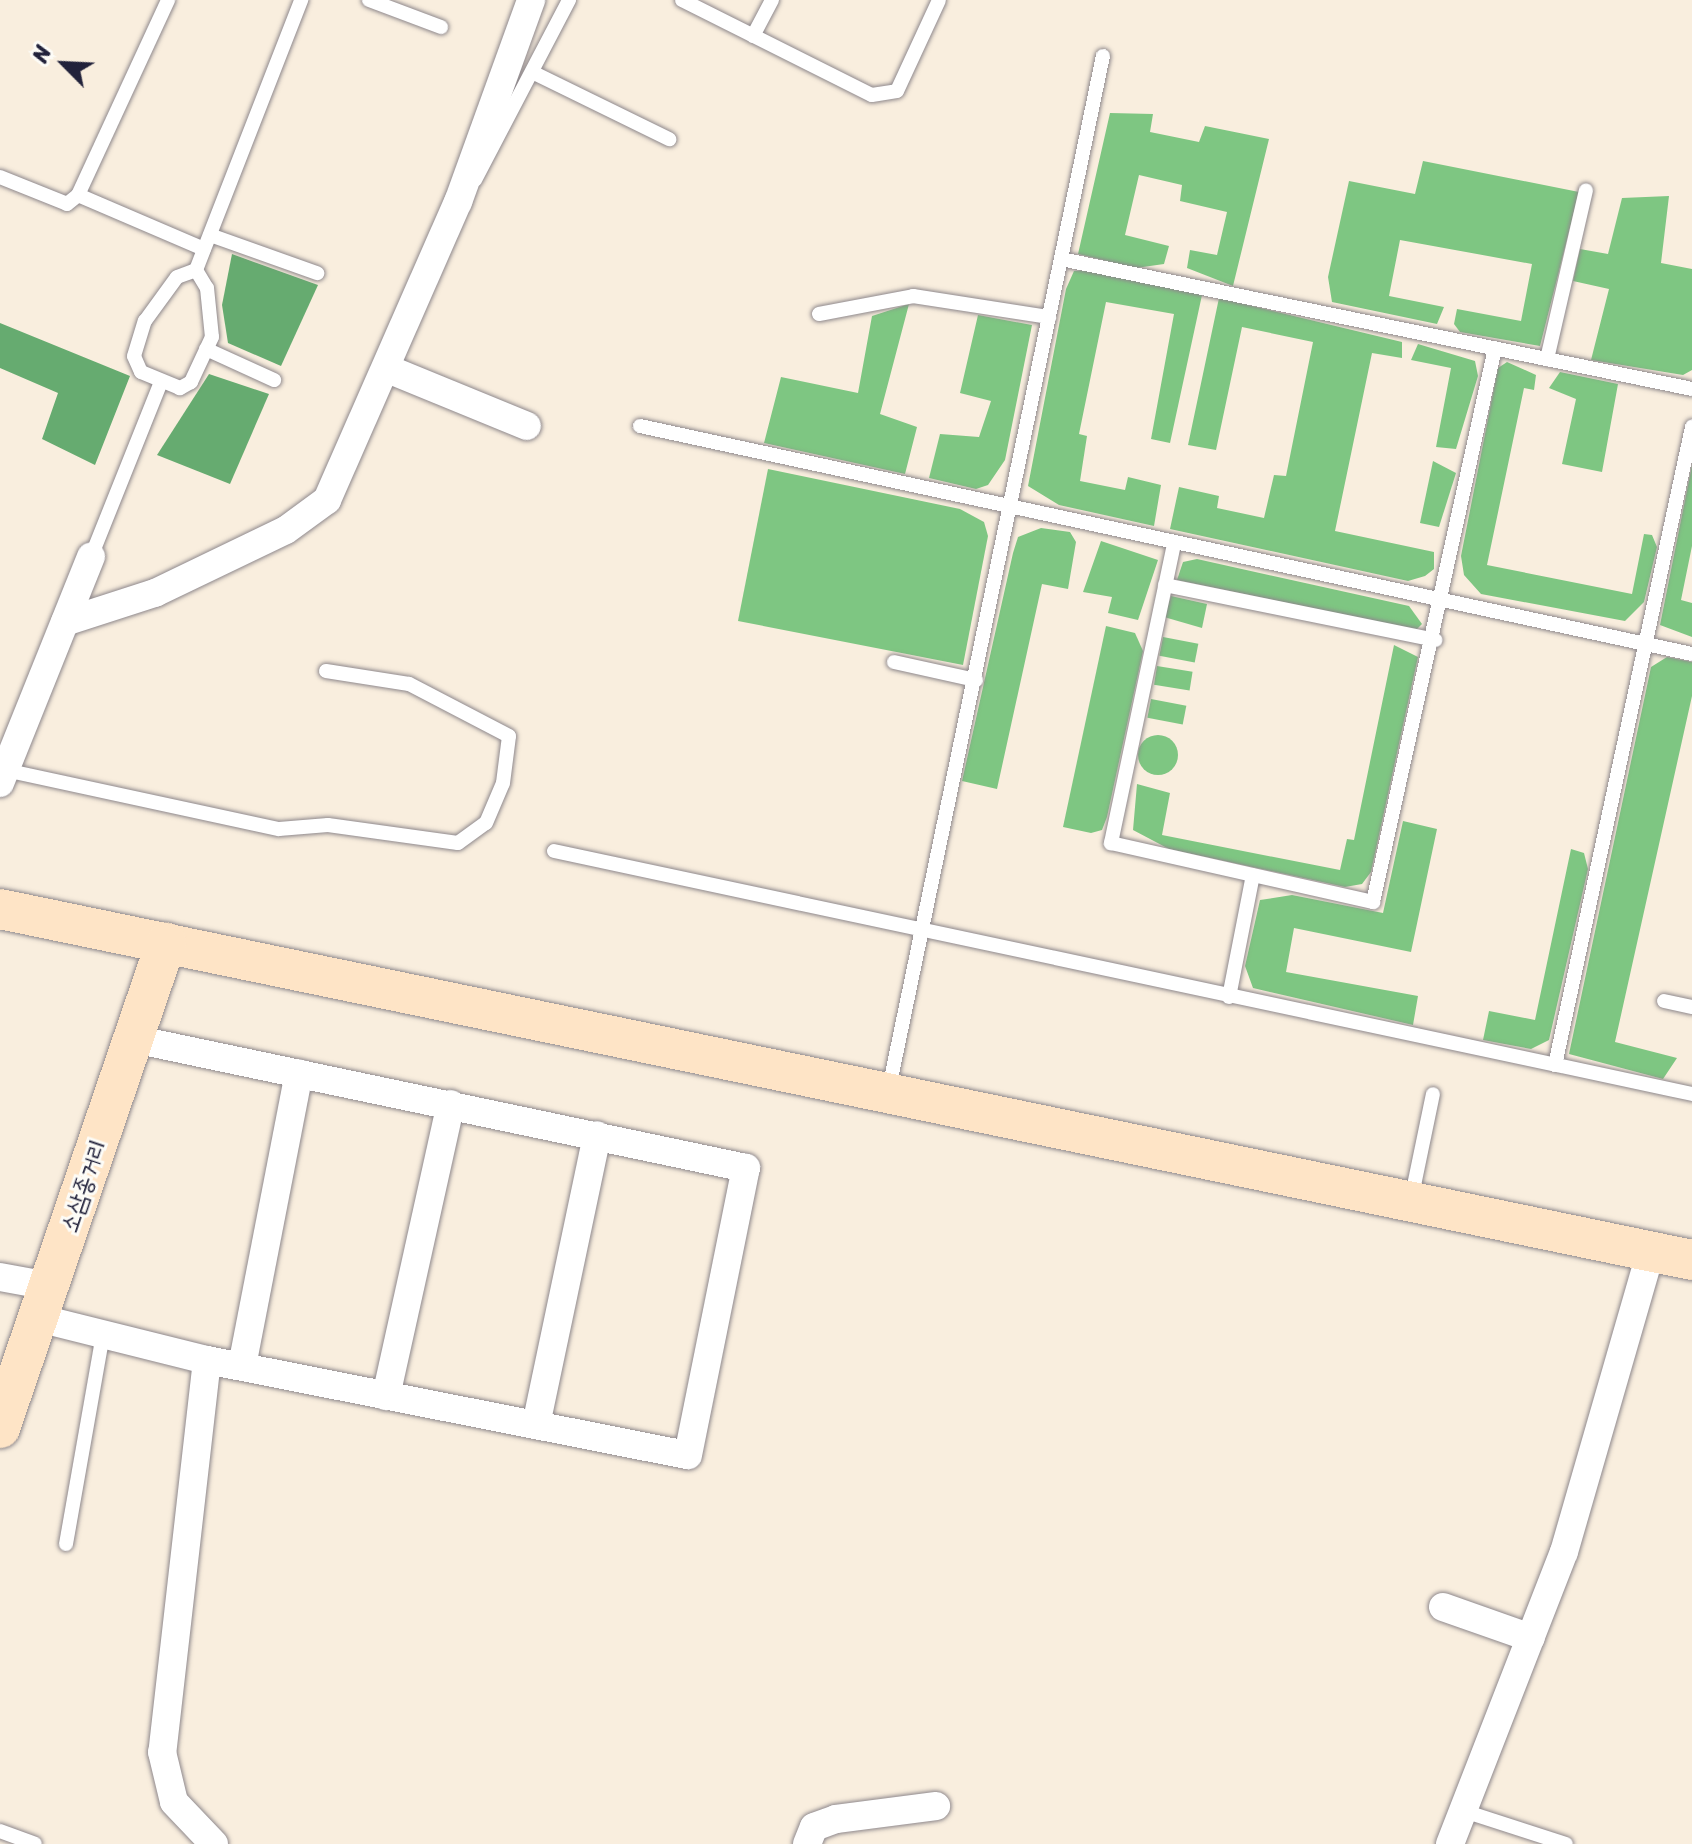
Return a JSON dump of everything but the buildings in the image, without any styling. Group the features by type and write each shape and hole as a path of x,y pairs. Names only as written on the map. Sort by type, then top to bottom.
{"main road":[{"path":"0,909 1692,1260"},
{"name":"소삼종거리","path":"0,1428 166,943"}],"street":[{"path":"65,622 155,593 286,530 327,500 388,369 458,202 531,0"},
{"path":"388,369 527,426"},
{"path":"3,776 91,557"},
{"path":"0,1277 103,1334 207,1360 688,1455 746,1168 134,1039"},
{"path":"242,1366 299,1073"},
{"path":"386,1396 451,1104"},
{"path":"536,1425 597,1135"},
{"path":"1450,1844 1564,1552 1651,1251"},
{"path":"207,1360 162,1752 174,1802 214,1844"},
{"path":"1443,1607 1531,1638"},
{"path":"807,1844 814,1827 836,1819 936,1806"}],"lane":[{"path":"0,177 67,204 78,195 168,0"},
{"path":"196,270 207,288 206,349 191,382 180,388 141,372 134,356 141,333 177,277 196,270 301,0"},
{"path":"369,0 441,27"},
{"path":"458,202 490,161 569,0"},
{"path":"682,0 872,95 897,91 939,0"},
{"path":"753,36 772,0"},
{"path":"888,1093 926,926 1103,56"},
{"path":"532,72 669,139"},
{"path":"1547,359 1586,190"},
{"path":"78,195 207,242 317,273"},
{"path":"1061,259 1692,389"},
{"path":"819,314 913,296 1049,317"},
{"path":"1174,544 1111,843 1373,902 1444,601 1495,348"},
{"path":"206,349 274,380"},
{"path":"91,557 161,382"},
{"path":"640,426 1011,509 1692,654"},
{"path":"1555,1065 1642,644 1692,427"},
{"path":"1165,585 1435,640"},
{"path":"894,662 976,680"},
{"path":"3,776 279,829 328,825 458,843 486,823 503,783 509,736 409,684 326,671"},
{"path":"554,851 926,926 1229,997 1692,1094"},
{"path":"1229,997 1253,875"},
{"path":"1664,1001 1692,1007"},
{"path":"1411,1201 1433,1094"},
{"path":"66,1544 103,1334"},
{"path":"1464,1811 1566,1844"},
{"path":"0,1831 35,1844"}],"green space":[{"path":"1110,113 1153,114 1150,132 1199,142 1205,126 1269,139 1233,286 1187,268 1190,250 1217,255 1227,212 1180,201 1182,185 1139,175 1125,235 1169,246 1164,264 1136,268 1078,254"},
{"path":"1423,161 1579,192 1540,346 1460,332 1454,324 1457,309 1521,321 1532,264 1400,240 1389,296 1444,307 1437,324 1332,302 1328,277 1349,181 1415,194"},
{"path":"1669,196 1661,263 1692,269 1692,370 1683,375 1591,360 1609,289 1573,281 1580,249 1608,254 1622,198"},
{"path":"232,254 318,285 281,366 228,343 222,305"},
{"path":"1087,270 1202,295 1170,443 1151,439 1174,314 1106,302 1079,434 1087,436 1080,481 1125,490 1128,477 1161,485 1154,526 1059,505 1028,486 1066,289 1074,271"},
{"path":"1219,298 1402,342 1402,358 1372,353 1335,531 1434,552 1434,569 1425,576 1408,581 1170,529 1179,487 1219,496 1217,508 1264,518 1274,475 1286,476 1313,342 1242,327 1216,450 1188,445"},
{"path":"909,304 880,414 917,427 905,474 764,443 781,377 858,393 872,316"},
{"path":"978,315 1032,325 1005,460 988,485 976,489 929,478 940,434 979,437 991,401 960,393"},
{"path":"0,323 130,376 95,465 42,439 58,393 0,368"},
{"path":"1418,344 1475,361 1478,376 1456,449 1436,447 1451,368 1411,360"},
{"path":"1507,362 1536,375 1534,390 1524,388 1487,565 1632,594 1644,534 1652,535 1657,547 1644,602 1625,621 1481,594 1464,575 1461,556 1498,368"},
{"path":"1560,372 1618,384 1602,472 1562,464 1576,399 1549,388"},
{"path":"209,374 269,394 230,484 157,455"},
{"path":"1433,461 1456,473 1439,527 1420,523"},
{"path":"1692,465 1692,546 1681,600 1692,603 1692,637 1660,625"},
{"path":"768,469 960,509 984,522 988,536 963,665 738,621"},
{"path":"1041,528 1070,532 1076,542 1068,589 1042,584 997,789 962,781 1013,553 1018,537"},
{"path":"1101,541 1158,560 1138,620 1108,613 1112,597 1083,592"},
{"path":"1197,559 1409,606 1422,624 1416,630 1177,580 1183,562"},
{"path":"1171,596 1207,604 1202,628 1164,617"},
{"path":"1106,626 1135,633 1143,651 1107,817 1102,830 1091,833 1063,827"},
{"path":"1163,637 1198,644 1195,663 1159,656"},
{"path":"1394,645 1418,657 1371,872 1362,884 1345,887 1169,849 1133,830 1137,784 1170,793 1162,835 1340,870 1347,839 1354,840"},
{"path":"1667,657 1692,662 1692,696 1615,1042 1677,1058 1663,1079 1569,1054 1651,667"},
{"path":"1157,666 1193,672 1190,690 1154,685"},
{"path":"1151,699 1186,706 1183,725 1147,718"},
{"path":"1158,735 1172,741 1178,755 1172,769 1158,775 1144,769 1138,755 1144,741"},
{"path":"1403,821 1437,829 1411,952 1294,928 1286,972 1418,996 1413,1025 1253,988 1245,966 1260,900 1292,895 1383,913"},
{"path":"1571,849 1584,853 1588,869 1549,1040 1531,1049 1483,1040 1489,1011 1535,1020"}]}
